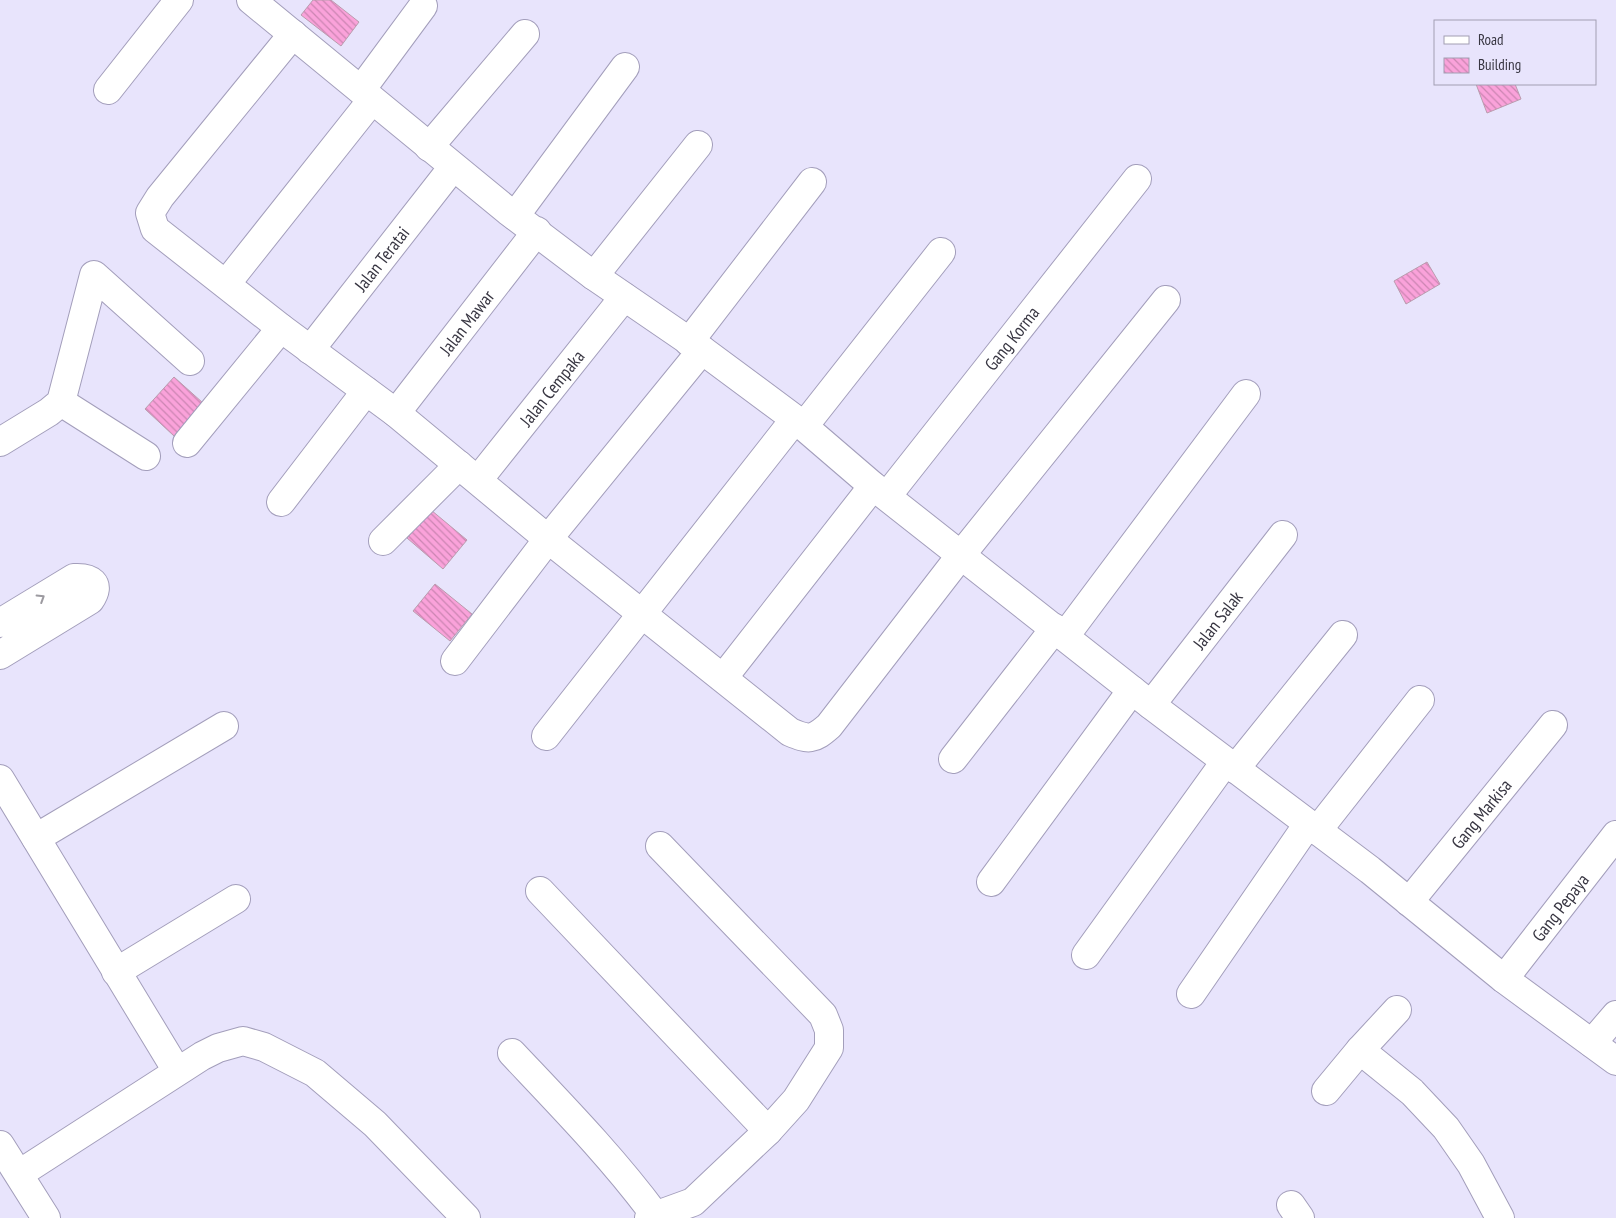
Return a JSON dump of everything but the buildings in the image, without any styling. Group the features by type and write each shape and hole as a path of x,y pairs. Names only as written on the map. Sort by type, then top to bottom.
{"street":[{"path":"108,90 179,0"},
{"path":"251,0 514,216 594,276 800,422 880,491 1142,698 1370,870 1504,978 1616,1061"},
{"path":"226,284 366,95 423,6"},
{"path":"293,34 160,197 150,213 154,229 281,328 396,414 548,539 790,732 806,739 820,735 830,726 961,555 1166,300"},
{"path":"429,147 525,34"},
{"path":"514,216 624,67"},
{"path":"594,276 698,146"},
{"name":"Jalan Teratai","path":"310,350 454,167"},
{"name":"Gang Korma","path":"723,678 1137,179"},
{"path":"455,661 695,346 812,182"},
{"name":"Jalan Mawar","path":"396,414 537,232"},
{"path":"546,736 641,614 941,252"},
{"path":"0,442 49,412 60,402 94,275 190,361"},
{"name":"Jalan Cempaka","path":"384,542 469,473 624,296"},
{"path":"186,443 281,328"},
{"path":"281,502 366,392"},
{"path":"953,759 1060,632 1246,394"},
{"path":"60,402 146,456"},
{"name":"Jalan Salak","path":"991,882 1142,698 1283,536"},
{"path":"0,623 74,578 84,577 89,579 95,587 95,594 90,600 0,655"},
{"path":"1086,955 1230,766 1343,635"},
{"path":"1191,994 1312,827 1420,700"},
{"name":"Gang Markisa","path":"1409,902 1553,725"},
{"path":"36,838 224,726"},
{"path":"0,779 178,1071"},
{"name":"Gang Pepaya","path":"1504,978 1616,835"},
{"path":"512,1053 581,1126 632,1184 652,1217 693,1202 768,1131 796,1100 829,1048 829,1030 823,1015 660,846"},
{"path":"540,891 768,1131"},
{"path":"116,972 236,899"},
{"path":"1326,1091 1397,1010"},
{"path":"1592,1043 1616,1015"},
{"path":"19,1174 178,1071 218,1048 243,1041 264,1048 315,1073 374,1124 466,1218"},
{"path":"1360,1050 1412,1092 1446,1128 1471,1164 1500,1218"},
{"path":"0,1144 46,1218"}]}
